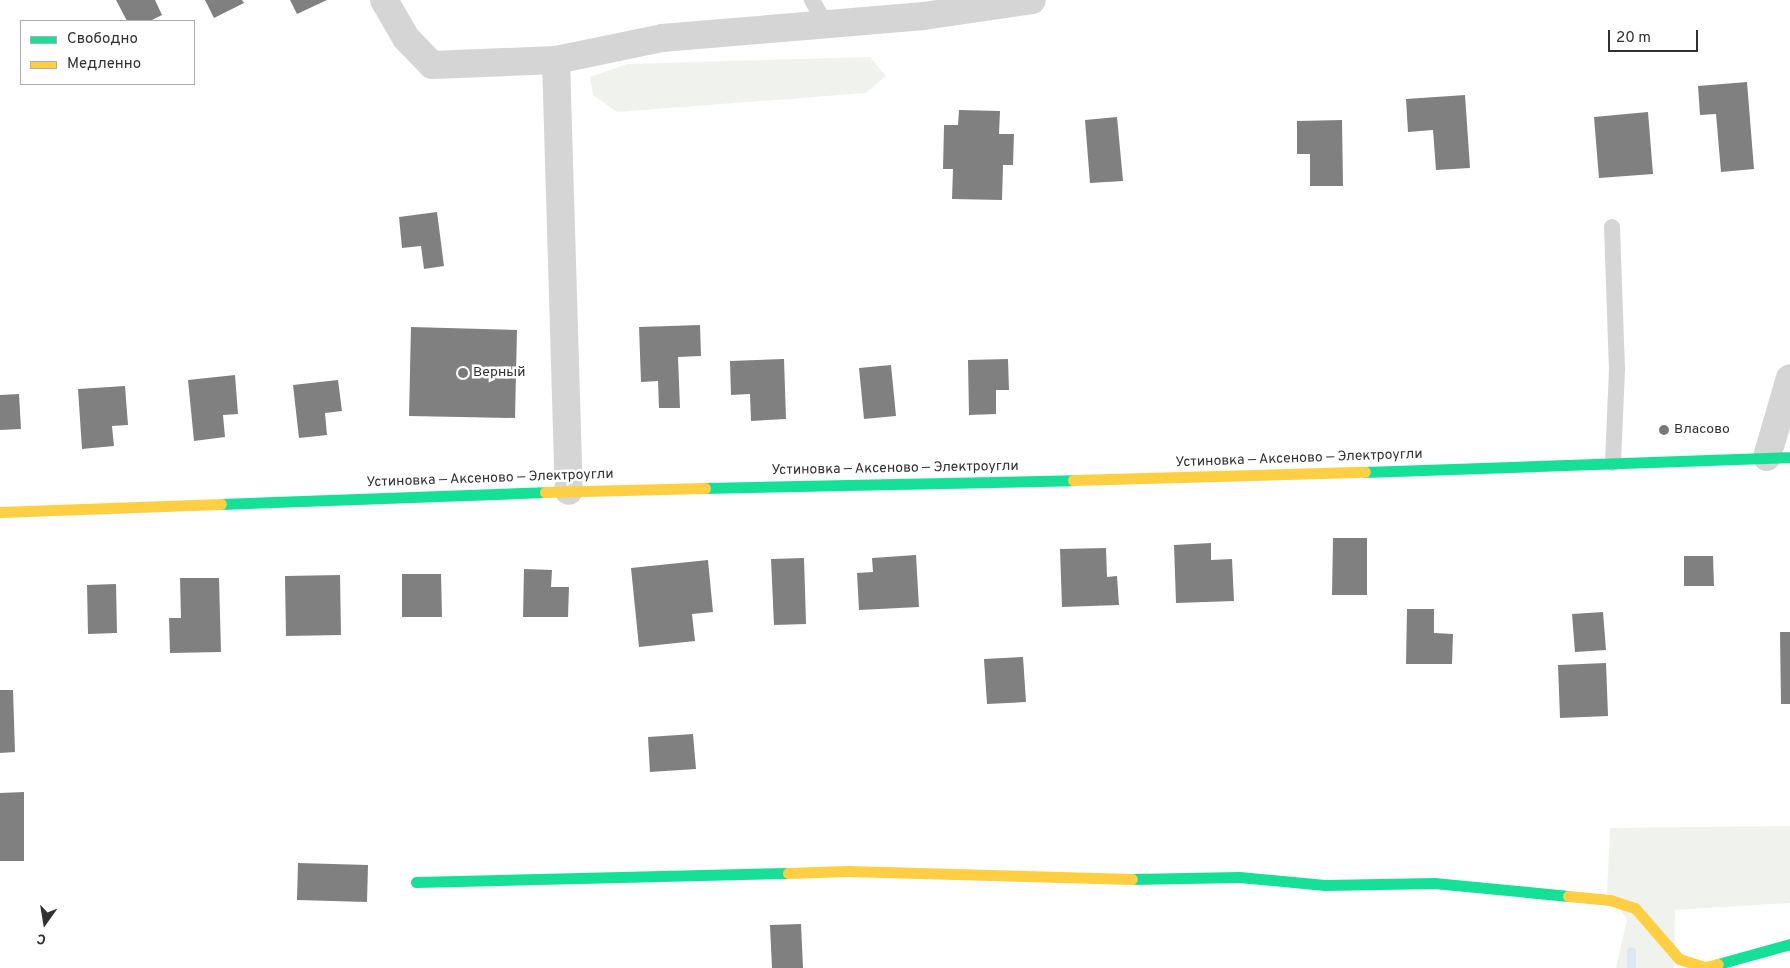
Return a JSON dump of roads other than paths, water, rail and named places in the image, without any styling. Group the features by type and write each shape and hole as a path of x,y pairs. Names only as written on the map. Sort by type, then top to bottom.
{"main road":[{"name":"Устиновка — Аксеново — Электроугли","path":"0,512 569,491 1249,476 1778,457"},
{"path":"416,882 848,870 1129,879 1239,877 1326,884 1434,883 1610,900 1635,908 1679,958 1705,968 1790,944"}],"street":[{"path":"384,0 406,38 432,65 556,60 662,38 818,12 924,16 1032,0"},
{"path":"556,60 569,491"},
{"path":"1778,457 1790,378"}],"lane":[{"path":"1612,227 1617,370 1613,463"}],"waterway":[{"path":"1631,951 1631,968"}],"place":[{"name":"Верный","path":"463,373"},
{"name":"Власово","path":"1664,430"}]}
